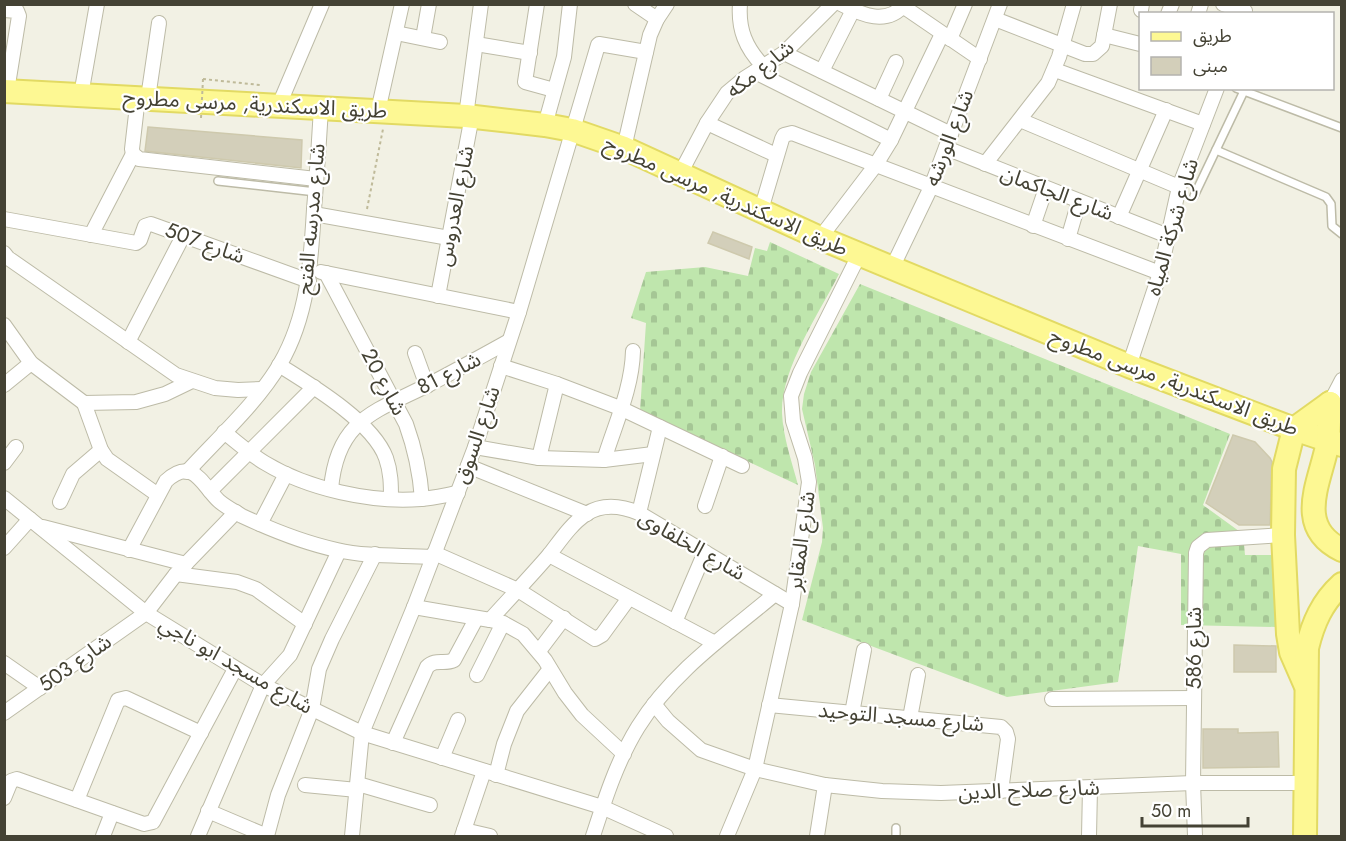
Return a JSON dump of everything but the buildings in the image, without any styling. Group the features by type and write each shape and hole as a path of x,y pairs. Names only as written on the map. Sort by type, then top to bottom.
{"main road":[{"name":"طريق الاسكندرية, مرسى مطروح","path":"6,91 469,116 545,124 572,130 624,148 681,172 859,255 1129,366 1335,443"},
{"path":"1305,684 1291,652 1288,634 1283,535 1284,469 1294,429 1330,403 1335,443 1313,498 1313,516 1320,532 1332,546 1341,550"},
{"path":"1305,837 1307,648 1313,625 1323,604 1341,585"}],"street":[{"path":"81,95 97,4"},
{"path":"279,105 322,4"},
{"path":"382,111 402,4"},
{"path":"423,38 429,4"},
{"name":"شارع العدروس","path":"438,296 469,116 481,4"},
{"path":"537,4 525,83 555,90"},
{"path":"545,124 564,57 570,4"},
{"path":"635,4 657,19"},
{"path":"624,148 646,52 657,19 667,4"},
{"name":"شارع مكه","path":"681,172 707,123 727,93 784,53 833,4"},
{"path":"820,238 875,166 965,4"},
{"name":"شارع الورشه","path":"892,268 931,187 1000,4"},
{"path":"985,164 1041,94 1055,70 1074,4"},
{"path":"995,19 1085,54 1093,54 1102,46 1110,4"},
{"path":"1223,4 1247,10"},
{"path":"739,5 741,32 759,69 891,140"},
{"path":"822,71 847,8 867,16 889,17 904,6 980,59"},
{"path":"4,10 17,11 19,16 6,91"},
{"path":"91,235 133,154 159,23"},
{"path":"396,33 440,42"},
{"path":"1104,35 1139,44"},
{"path":"476,44 530,53"},
{"name":"شارع السوق","path":"352,837 362,733 414,607 475,447 519,312 598,44 646,52"},
{"path":"784,53 951,135"},
{"path":"879,99 896,62"},
{"path":"1055,70 1203,124"},
{"name":"شارع شركة المياه","path":"1129,366 1160,273 1179,187 1215,90"},
{"name":"شارع مدرسه الفتح","path":"129,550 170,477 187,472 224,432 262,389 292,342 301,317 310,276 321,108"},
{"path":"1119,217 1166,110"},
{"path":"1020,120 1179,187"},
{"path":"707,123 776,155"},
{"path":"761,210 784,135 792,133 1160,273"},
{"name":"شارع الجاكمان","path":"946,148 1168,236"},
{"path":"133,154 146,161 316,185"},
{"path":"1034,226 1046,188"},
{"path":"1068,239 1079,201"},
{"path":"314,214 449,238"},
{"name":"شارع 507","path":"4,219 136,243 148,224 310,276 326,273 519,312"},
{"path":"128,342 183,236"},
{"path":"4,253 176,375 215,388 262,389"},
{"name":"شارع المقابر","path":"727,837 755,769 792,604 809,482 799,437 793,422 791,396 800,373 859,255"},
{"name":"شارع 20","path":"326,273 395,400 414,448 420,473 422,499"},
{"path":"4,325 31,363 84,403 101,450 115,466 158,495"},
{"name":"شارع 81","path":"331,489 338,452 347,436 359,422 395,400 427,386 509,341"},
{"path":"604,460 628,390 633,351"},
{"path":"415,353 427,386"},
{"path":"4,385 31,363"},
{"path":"279,365 315,387 359,422 375,438 386,456 392,478 391,499"},
{"path":"501,366 620,408 742,466"},
{"path":"1330,403 1341,380"},
{"path":"84,403 136,402 165,394 192,381"},
{"path":"539,458 557,384"},
{"path":"210,491 315,387"},
{"path":"639,513 660,427"},
{"path":"224,432 248,452 286,474 331,489 361,496 391,499 422,499 458,493"},
{"path":"4,463 16,447"},
{"path":"475,447 539,458 604,460 653,454"},
{"path":"60,502 74,474 101,450"},
{"path":"705,506 722,456"},
{"path":"468,466 587,514"},
{"path":"187,472 201,478 226,507 260,524 300,540 339,551 433,555 518,590 592,638 599,638 629,598"},
{"path":"260,524 286,474"},
{"name":"شارع مسجد ابو ناجي","path":"4,498 146,613 263,686 362,733 602,807 666,837"},
{"name":"شارع الخلفاوى","path":"490,621 570,528 587,514 599,508 613,507 627,508 639,513 792,604"},
{"name":"شارع 503","path":"4,713 146,613 181,569 236,512"},
{"path":"4,548 34,522 129,550 181,569 237,582 256,590 305,624"},
{"name":"شارع 586","path":"1195,837 1193,783 1195,558 1198,547 1207,540 1283,535"},
{"path":"198,837 263,686 290,654 339,551"},
{"path":"675,622 705,552"},
{"path":"208,811 267,836 278,795 312,709 319,669 375,554"},
{"path":"549,555 715,643"},
{"path":"593,837 602,807 624,753 654,704 693,661 775,594"},
{"path":"414,607 490,621 523,634 539,651 565,693 582,715 624,753"},
{"path":"539,651 564,618"},
{"path":"477,675 490,621"},
{"path":"393,743 427,667 435,661 454,660 490,621"},
{"path":"852,713 864,650"},
{"path":"4,663 40,688"},
{"path":"4,798 11,781 17,779 144,824 153,822 235,669"},
{"path":"490,837 463,833 517,711 550,669"},
{"path":"910,718 918,675"},
{"path":"77,800 118,699 126,698 201,733"},
{"path":"1052,699 1194,698"},
{"name":"شارع صلاح الدين","path":"654,704 676,729 701,750 755,769 825,785 912,792 1001,791 1193,783 1305,783"},
{"name":"شارع مسجد التوحيد","path":"769,705 1001,727 1008,739 1001,791"},
{"path":"442,758 458,720"},
{"path":"305,785 357,787 430,805"},
{"path":"817,837 825,785"},
{"path":"1089,837 1090,788"},
{"path":"103,837 112,813"}],"lane":[{"path":"1240,90 1341,128"},
{"path":"1194,196 1244,92"},
{"path":"1216,150 1326,197 1331,204 1332,226 1341,234"},
{"path":"218,181 316,185"}],"path":[{"path":"201,118 203,79 233,81"},
{"path":"363,223 382,111"}],"green space":[{"path":"770,242 839,274 794,360 783,396 784,431 798,485 640,411 646,323 631,318 646,272 705,267 748,276 755,248 767,251"},
{"path":"860,284 1230,434 1203,505 1243,534 1245,555 1273,555 1276,627 1181,625 1181,554 1138,546 1118,682 1007,697 802,620 822,542 823,528 815,465 802,409 804,394 811,372"}]}
